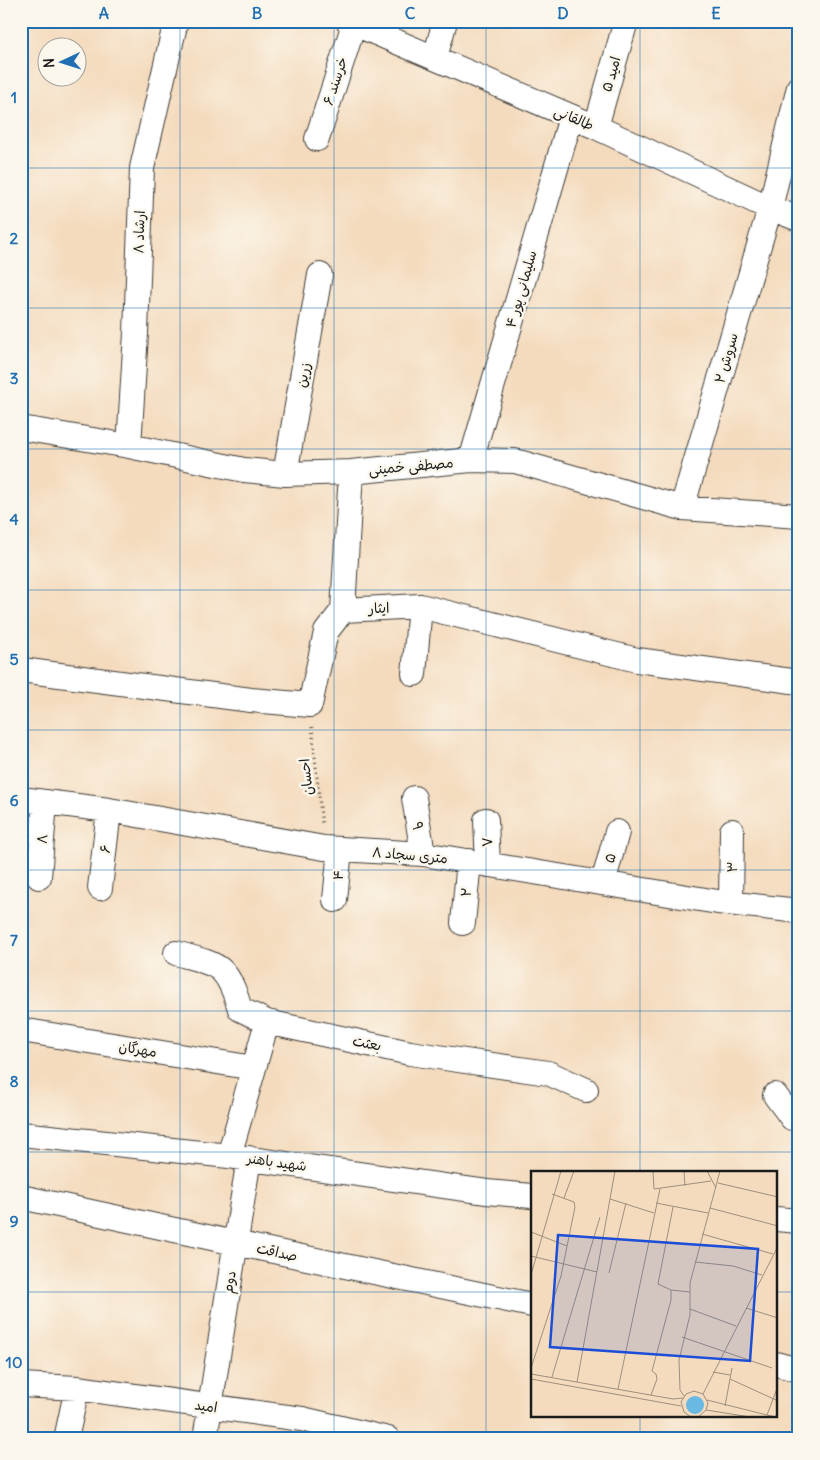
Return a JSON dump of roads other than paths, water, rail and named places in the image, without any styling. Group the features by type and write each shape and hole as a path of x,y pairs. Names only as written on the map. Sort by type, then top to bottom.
{"street":[{"name":"ارشاد ۸","path":"129,446 136,333 142,168 176,21"},
{"path":"435,58 445,21"},
{"name":"امید ۵","path":"596,127 626,21"},
{"name":"طالقانی","path":"351,22 596,127 770,208 799,219"},
{"name":"خرسند ۶","path":"317,139 351,22"},
{"name":"سروش ۲","path":"682,508 770,208 799,87"},
{"name":"سلیمانی پور ۴","path":"471,460 571,117"},
{"name":"زرین","path":"285,474 320,275"},
{"name":"مصطفی خمینی","path":"21,428 129,446 244,470 285,474 351,472 471,460 515,461 682,508 799,516"},
{"path":"21,670 251,700 310,704 326,632 343,610 351,472"},
{"path":"414,674 420,606"},
{"name":"ایثار","path":"343,610 420,606 637,660 799,682"},
{"name":"۹","path":"414,798 423,854"},
{"name":"۸ متری سجاد","path":"21,799 109,810 332,849 423,854 731,903 799,911"},
{"name":"۸","path":"39,877 44,802"},
{"name":"۶","path":"100,888 109,810"},
{"name":"۷","path":"479,863 486,820"},
{"name":"۳","path":"731,903 732,830"},
{"name":"۵","path":"603,883 617,832"},
{"name":"۴","path":"332,849 335,900"},
{"name":"۲","path":"463,923 479,863"},
{"name":"بعثت","path":"176,953 220,969 234,990 240,1009 267,1022 410,1053 548,1073 586,1090"},
{"path":"239,1157 254,1068 267,1022"},
{"name":"مهرگان","path":"21,1030 254,1068"},
{"path":"775,1094 792,1118 799,1119"},
{"name":"شهید باهنر","path":"21,1134 239,1157 487,1192 531,1196"},
{"name":"دوم","path":"205,1439 235,1244 239,1157"},
{"name":"صداقت","path":"21,1197 235,1244 531,1305"},
{"path":"778,1219 799,1221"},
{"path":"778,1365 799,1370"},
{"name":"امید","path":"21,1385 77,1388 302,1419 324,1432 388,1439"},
{"path":"66,1439 77,1388"}]}
